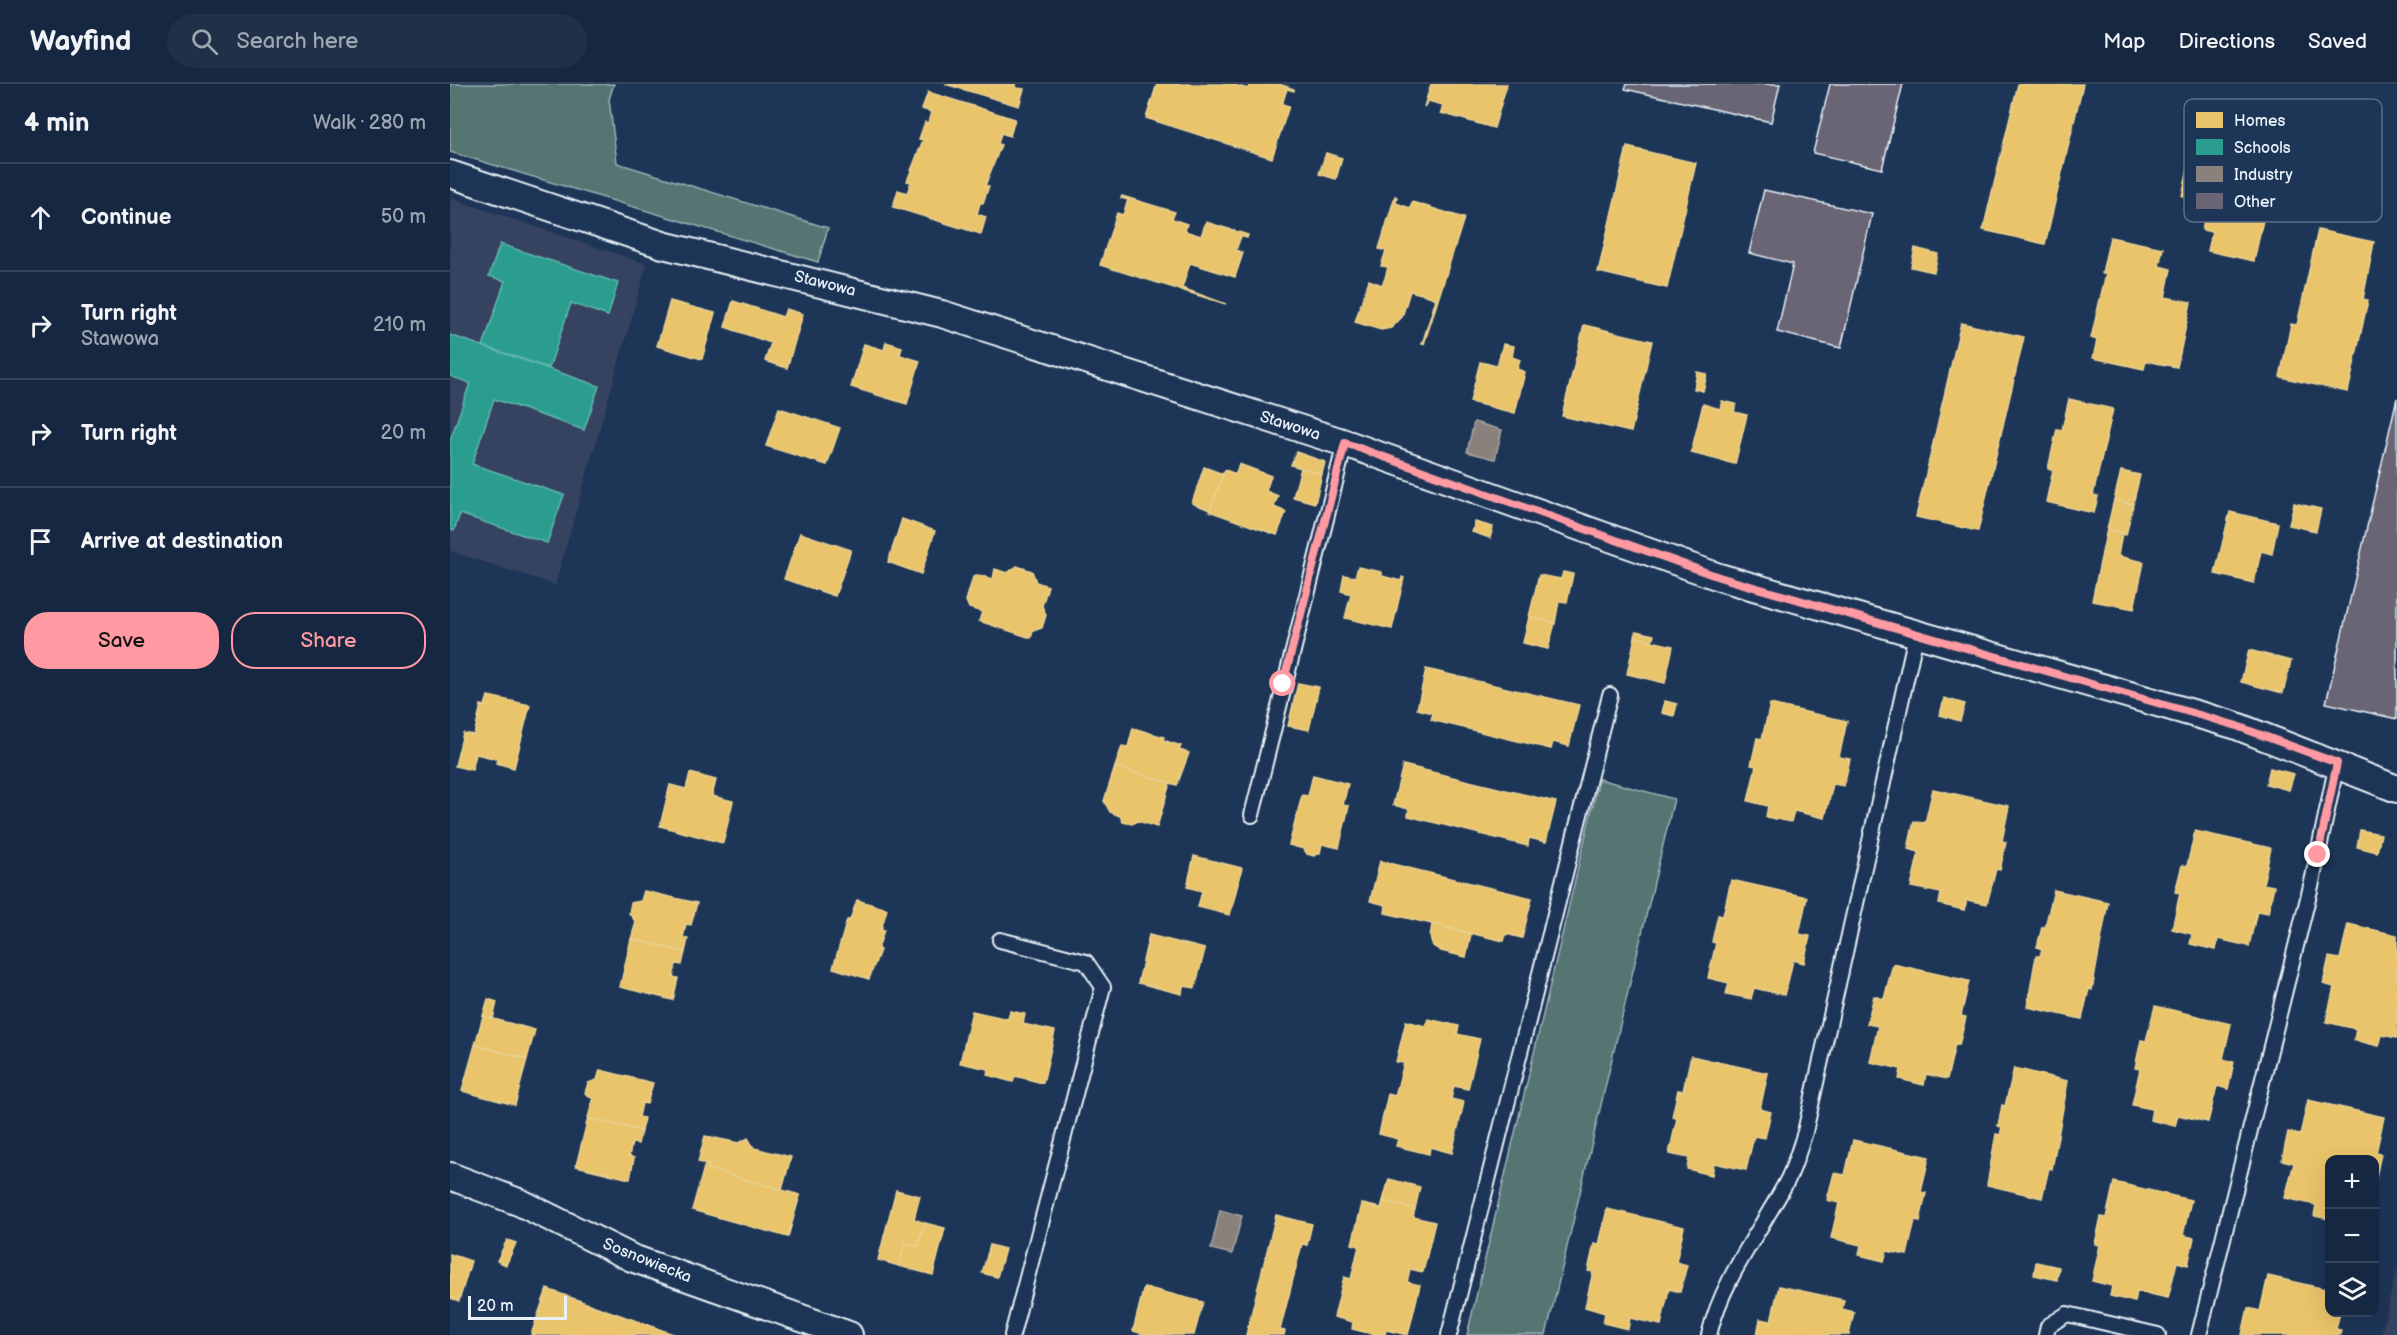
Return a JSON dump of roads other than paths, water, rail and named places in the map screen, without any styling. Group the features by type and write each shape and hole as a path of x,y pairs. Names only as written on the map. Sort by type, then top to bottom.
{"street":[{"name":"Stawowa","path":"450,174 663,245 942,314 1345,443 1719,577 2223,722 2337,763 2397,789"},
{"name":"Sosnowiecka","path":"450,1176 521,1203 632,1258 849,1335"}],"lane":[{"path":"1251,814 1345,443"},
{"path":"1709,1335 1724,1294 1750,1241 1788,1178 1805,1132 1916,635"},
{"path":"1449,1335 1610,695"},
{"path":"2199,1335 2309,893 2337,763"},
{"path":"1000,940 1086,962 1103,987 1012,1335"},
{"path":"2046,1335 2048,1326 2067,1314 2158,1335"}]}
